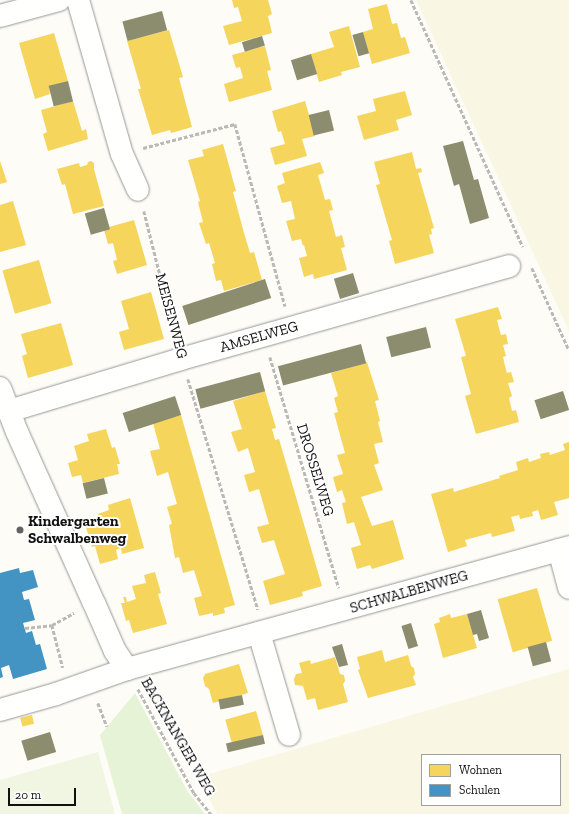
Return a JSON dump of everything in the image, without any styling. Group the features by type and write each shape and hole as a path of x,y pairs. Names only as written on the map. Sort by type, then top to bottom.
{"street":[{"path":"0,16 59,0"},
{"path":"78,0 122,154 138,190"},
{"name":"AMSELWEG","path":"9,411 181,359 264,337 509,266"},
{"path":"0,388 115,651 127,669"},
{"name":"SCHWALBENWEG","path":"0,710 69,690 127,669 564,549 569,588"},
{"path":"262,632 289,735"}],"path":[{"path":"411,0 524,250"},
{"path":"122,154 235,124 291,328"},
{"name":"MEISENWEG","path":"138,190 181,359 262,632"},
{"path":"530,264 569,350"},
{"name":"DROSSELWEG","path":"264,337 346,609"},
{"path":"25,628 52,625 76,613"},
{"path":"52,625 69,690"},
{"name":"BACKNANGER WEG","path":"127,669 194,793 211,814"}],"shaded area":[{"path":"416,0 569,0 569,331"},
{"path":"569,669 569,814 217,814 199,777"}],"green space":[{"path":"135,693 188,792 205,814 122,814 100,735"},
{"path":"98,752 115,814 0,814 0,780"}],"building: Wohnen":[{"path":"232,0 268,0 272,14 268,16 272,33 229,45 223,26 242,21 238,7 234,8"},
{"path":"387,4 392,24 397,23 401,38 405,37 410,53 372,64 363,32 373,29 368,9"},
{"path":"349,26 360,67 341,72 342,75 319,82 311,54 334,47 329,32"},
{"path":"169,30 183,77 179,78 192,127 171,133 170,130 152,135 138,89 141,89 127,41"},
{"path":"54,33 68,81 49,86 50,94 35,99 19,43"},
{"path":"265,46 271,70 267,71 272,90 229,102 224,84 243,78 240,67 236,68 232,55"},
{"path":"405,91 412,115 396,120 399,130 364,140 357,116 376,111 373,99"},
{"path":"73,101 82,131 86,129 88,139 48,151 43,134 47,132 41,110"},
{"path":"305,101 315,136 302,139 307,156 275,165 270,148 285,144 281,131 278,132 272,111"},
{"path":"223,144 236,191 233,192 244,233 250,253 254,252 262,280 224,291 221,280 216,281 212,264 215,263 209,243 206,244 199,223 203,222 198,202 200,201 188,160 204,156 202,150"},
{"path":"412,152 416,169 421,168 422,172 418,173 434,228 431,229 432,234 429,235 434,253 395,264 389,241 392,240 376,185 380,184 374,162"},
{"path":"0,161 7,182 0,184"},
{"path":"91,161 94,163 94,169 104,206 73,214 65,184 62,185 57,169 79,163 80,167 87,165 88,162"},
{"path":"320,162 324,173 318,175 325,200 330,199 333,210 329,211 336,237 342,235 345,247 341,248 347,270 314,279 313,274 304,277 299,258 307,256 304,245 303,246 301,239 292,241 286,221 295,219 291,201 282,203 277,186 285,183 282,173"},
{"path":"13,201 26,245 0,252 0,205"},
{"path":"134,220 147,265 117,274 113,261 117,260 113,243 108,244 104,230 110,229 109,227"},
{"path":"39,260 51,303 15,314 2,270"},
{"path":"151,292 164,339 124,350 119,332 129,329 121,301"},
{"path":"498,307 502,319 497,320 499,328 501,335 506,334 508,344 503,345 506,356 503,357 507,373 511,372 514,382 508,383 512,396 509,398 512,411 516,410 519,422 476,434 465,396 471,394 461,357 466,356 455,319"},
{"path":"61,323 73,365 28,378 22,356 27,354 21,334"},
{"path":"367,362 379,400 375,401 383,442 374,444 379,463 374,465 383,490 361,497 372,526 393,520 404,559 372,569 370,565 357,569 351,548 361,545 354,522 347,524 342,503 346,502 342,490 337,492 333,477 343,474 337,455 345,453 334,413 338,412 334,398 338,396 331,373"},
{"path":"265,391 276,428 272,429 275,440 279,439 322,586 302,592 303,596 270,605 263,581 285,574 274,540 262,543 257,527 269,524 259,489 249,492 244,475 255,472 248,448 238,452 231,432 242,429 233,401"},
{"path":"181,415 235,605 224,608 225,613 213,616 213,613 199,616 194,598 202,596 194,570 183,573 179,557 175,558 169,525 172,524 167,507 177,504 168,472 157,476 150,451 160,449 153,423"},
{"path":"106,429 112,448 115,447 120,464 117,464 119,474 83,483 81,475 72,477 68,463 78,460 74,446 89,441 87,434"},
{"path":"569,442 569,498 554,502 558,515 541,520 538,510 532,512 533,516 520,519 519,515 511,517 515,531 492,537 491,533 465,540 467,546 448,552 431,494 453,488 454,492 500,478 499,476 518,470 516,462 528,458 529,462 541,458 540,454 549,452 550,455 565,450 563,444"},
{"path":"130,498 144,548 122,554 121,548 116,550 118,559 100,564 95,546 92,547 85,524 100,520 98,514 109,510 108,505"},
{"path":"155,572 161,593 158,594 167,624 133,633 129,620 126,621 121,603 125,603 123,597 126,597 127,602 136,599 132,586 146,583 144,575"},
{"path":"537,588 552,641 513,652 498,599"},
{"path":"450,614 451,618 467,614 477,648 443,658 434,624 440,622 439,618"},
{"path":"382,650 385,662 408,655 411,666 414,668 415,674 413,677 416,685 368,698 358,670 360,669 357,657"},
{"path":"335,657 340,674 344,675 345,681 343,684 348,702 318,710 315,698 307,700 303,686 295,685 294,679 296,674 302,673 299,663 310,660 311,664"},
{"path":"239,664 248,693 213,703 209,689 205,686 203,678 205,674"},
{"path":"256,711 263,735 232,744 225,720"},
{"path":"32,715 34,724 22,726 20,718"}],"building: Schulen":[{"path":"19,568 20,573 33,570 38,587 22,592 24,600 29,599 35,620 23,623 26,633 32,631 36,645 40,644 47,669 13,679 9,665 1,668 3,677 0,678 0,573"}],"building: Industrie":[{"path":"162,11 167,30 128,41 122,22"},
{"path":"363,32 369,53 358,56 352,35"},
{"path":"262,36 265,46 245,52 242,42"},
{"path":"311,54 317,74 297,80 291,60"},
{"path":"68,81 73,101 54,106 49,86"},
{"path":"329,110 334,130 314,135 309,115"},
{"path":"463,141 474,180 478,179 489,218 470,224 459,184 454,186 443,146"},
{"path":"104,208 110,229 91,235 85,214"},
{"path":"353,273 359,293 340,299 334,279"},
{"path":"265,279 271,298 188,325 182,306"},
{"path":"426,327 431,347 391,357 386,337"},
{"path":"361,344 366,363 283,386 278,366"},
{"path":"260,372 265,391 200,409 195,389"},
{"path":"563,391 569,410 541,419 534,400"},
{"path":"175,396 181,415 129,432 123,413"},
{"path":"104,478 108,494 87,499 83,483"},
{"path":"481,610 489,638 479,641 477,634 473,635 467,614"},
{"path":"411,623 418,646 408,649 401,626"},
{"path":"546,642 551,661 533,666 528,647"},
{"path":"342,644 348,665 339,667 332,647"},
{"path":"242,695 244,705 220,709 218,700"},
{"path":"50,732 56,752 27,761 21,741"},
{"path":"263,735 265,744 228,752 226,744"}],"place":[{"name":"Kindergarten Schwalbenweg","path":"20,530"}]}
